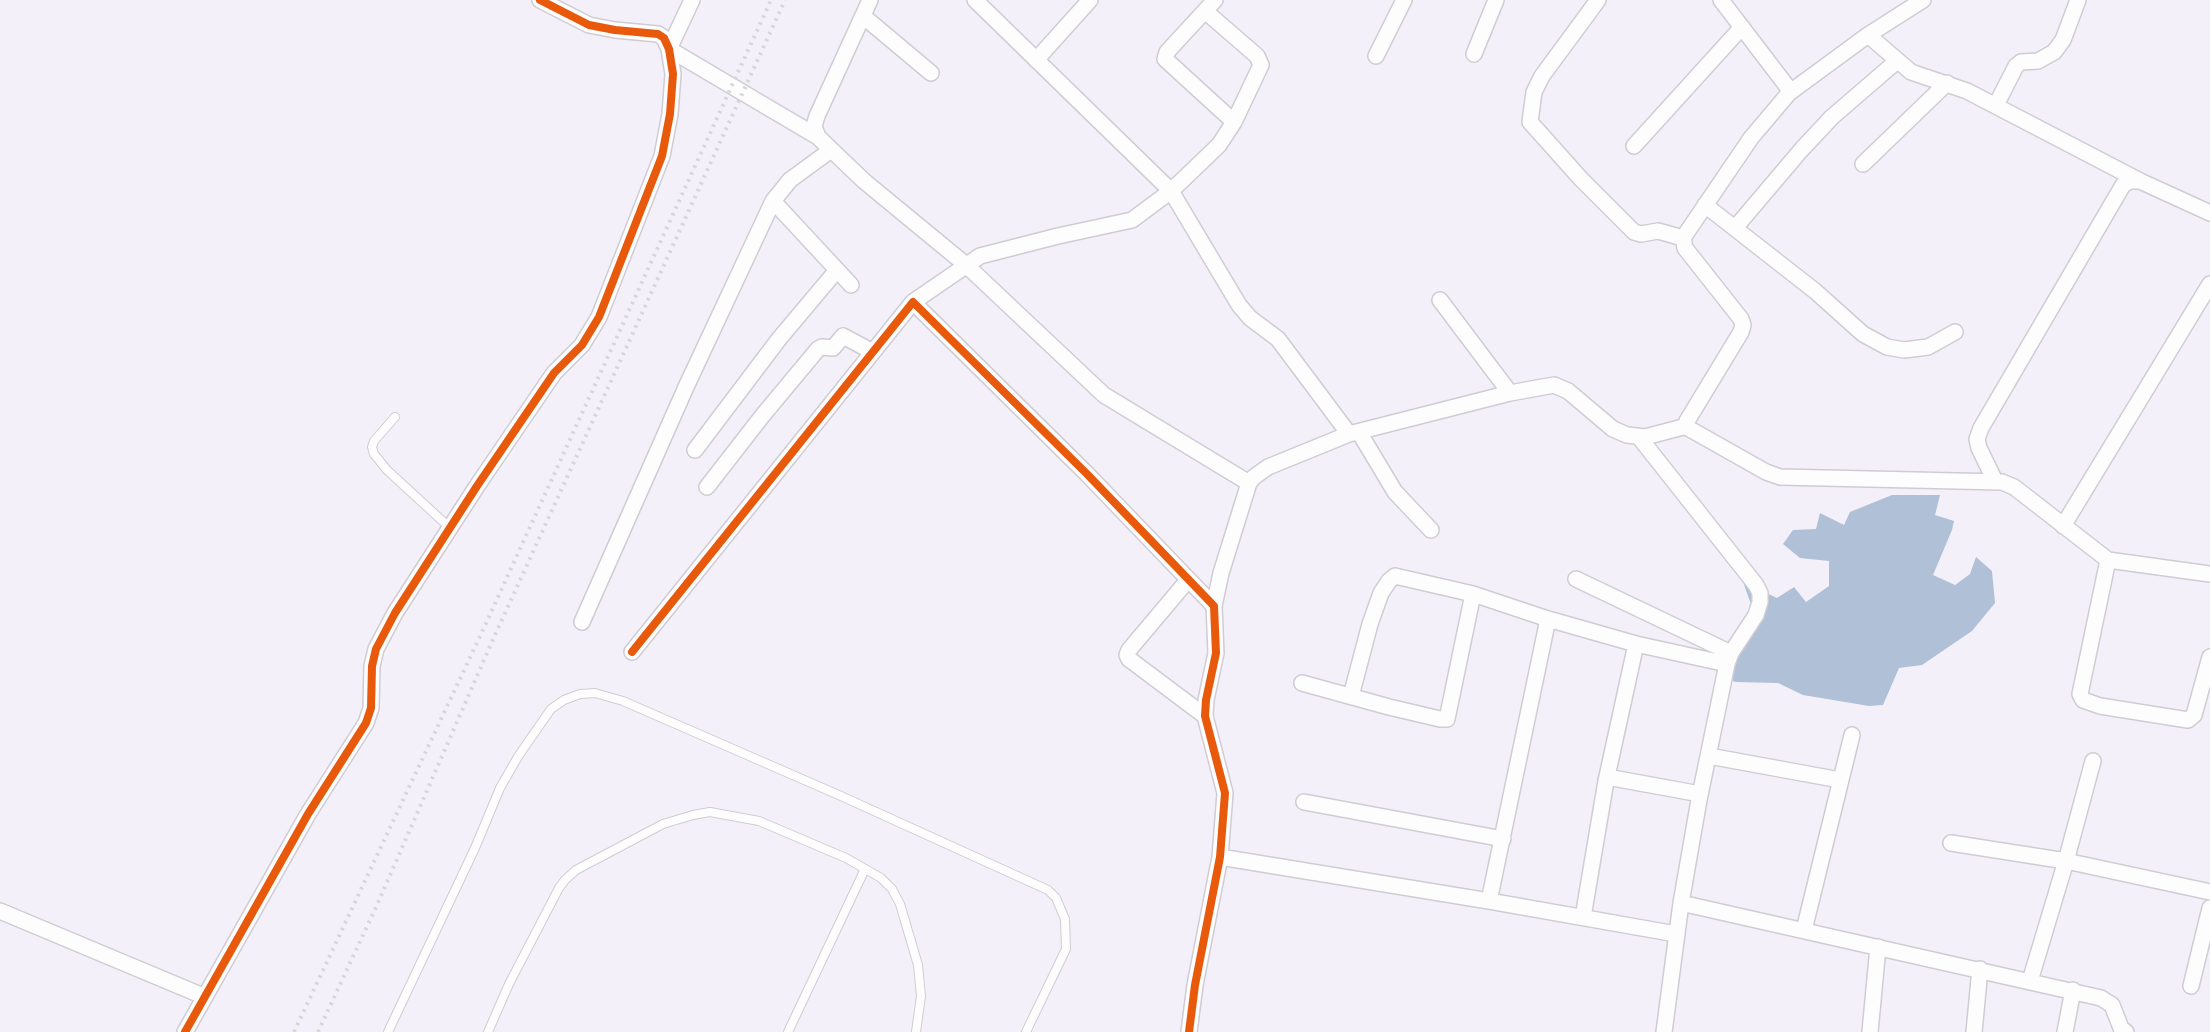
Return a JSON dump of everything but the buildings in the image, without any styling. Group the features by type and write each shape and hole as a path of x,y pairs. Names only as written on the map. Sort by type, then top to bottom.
{"street":[{"path":"185,1032 203,996 210,988 308,814 366,722 371,708 372,666 376,649 395,612 554,373 582,345 599,317 662,156 670,114 673,74 669,49 664,38 658,34 614,30 589,25 540,0"},
{"path":"669,49 692,0"},
{"path":"818,137 814,126 817,116 870,0"},
{"path":"975,0 1171,191 1238,305 1250,318 1278,339 1354,433 1395,492 1431,530"},
{"path":"1036,60 1090,0"},
{"path":"1376,56 1404,0"},
{"path":"1474,54 1496,0"},
{"path":"1598,0 1542,76 1534,92 1530,122 1581,179 1634,232 1641,234 1658,231 1683,238"},
{"path":"1721,0 1789,90 1789,93"},
{"path":"1687,426 1687,421 1741,332 1743,325 1741,319 1685,248 1683,238 1751,138 1789,93 1868,35 1923,0"},
{"path":"1996,105 2016,66 2021,62 2038,61 2054,52 2063,40 2078,0"},
{"path":"632,652 913,302 980,256 1132,220 1171,191 1219,145 1234,122 1261,65 1260,60 1210,6 1167,52 1165,61 1234,122"},
{"path":"863,16 931,73"},
{"path":"1634,146 1742,27"},
{"path":"1868,35 1911,72 1947,83 1996,105 2140,180 2210,213"},
{"path":"669,49 818,137 864,182 966,265 1104,395 1249,483"},
{"path":"1735,228 1802,149 1832,117 1897,61"},
{"path":"1863,164 1947,83"},
{"path":"582,622 663,438 773,202 790,180 831,150"},
{"path":"1995,481 1979,448 1977,439 1980,428 2123,185 2130,181 2140,180"},
{"path":"773,202 851,285"},
{"path":"1705,205 1815,292 1863,334 1887,347 1904,350 1928,347 1955,332"},
{"path":"695,450 779,339 837,270"},
{"path":"2063,526 2210,284"},
{"path":"1440,300 1510,393"},
{"path":"913,302 1087,474 1214,606"},
{"path":"707,487 818,349 822,347 833,348 843,336 873,352"},
{"path":"1189,1032 1220,857 1224,793 1223,780 1205,716 1206,700 1216,654 1214,606 1221,573 1249,483 1258,472 1268,467 1354,433 1510,393 1554,385 1562,387 1613,429 1639,437 1687,426 1766,472 1780,477 1995,481 2014,487 2108,560 2210,574"},
{"path":"1639,437 1756,585 1760,593 1760,602 1756,615 1729,659 1700,794 1681,903 1664,1032"},
{"path":"2108,560 2080,694 2083,700 2100,706 2188,720 2194,715 2210,657"},
{"path":"1351,696 1370,624 1381,593 1391,578 1400,576 1473,594 1548,619 1636,644 1729,659"},
{"path":"1576,579 1729,659"},
{"path":"1188,580 1129,650 1128,655 1129,659 1205,716"},
{"path":"1302,683 1440,719 1447,719 1473,594"},
{"path":"1489,901 1548,619"},
{"path":"1583,917 1606,776 1636,644"},
{"path":"1804,930 1852,735"},
{"path":"1709,756 1840,780"},
{"path":"2030,980 2066,861 2093,762"},
{"path":"1606,776 1700,794"},
{"path":"1304,802 1503,839"},
{"path":"1951,843 2066,861 2210,892"},
{"path":"1220,857 1676,934"},
{"path":"1681,903 2074,990 2109,1002 2121,1028 2126,1032"},
{"path":"2191,986 2207,934 2210,908"},
{"path":"0,911 203,996"},
{"path":"1870,1032 1878,947"},
{"path":"1974,1032 1980,969"},
{"path":"2065,1032 2074,990"}],"lane":[{"path":"395,418 374,441 372,447 374,454 387,470 450,528"},
{"path":"388,1032 475,848 500,788 519,755 551,709 564,700 580,694 595,693 623,701 750,756 1048,890 1056,898 1065,919 1066,949 1026,1032"},
{"path":"488,1032 559,888 576,870 663,824 710,812 735,815 759,821 846,858 881,878 892,890 900,904 918,965 920,996 916,1032"},
{"path":"788,1032 865,869"}],"water":[{"path":"1892,495 1940,495 1935,515 1954,521 1933,575 1955,585 1970,574 1976,557 1992,571 1995,603 1972,631 1922,665 1899,668 1883,705 1869,706 1803,695 1778,683 1735,682 1722,674 1752,607 1743,582 1777,598 1794,587 1806,602 1829,586 1829,561 1800,558 1783,544 1793,530 1816,529 1820,513 1844,525 1850,512"}],"railway":[{"path":"294,1032 482,632 771,0"},
{"path":"318,1032 377,905 495,635 785,0"}],"cycle path":[{"path":"185,1032 308,814 366,723 371,708 372,666 376,649 395,613 477,486 554,373 582,345 599,317 662,156 670,114 673,74 669,49 664,38 658,34 615,30 589,25 540,0"},
{"path":"632,652 913,302 1087,474 1214,606 1216,653 1206,700 1205,716 1225,793 1220,857 1195,985 1189,1032"}]}
